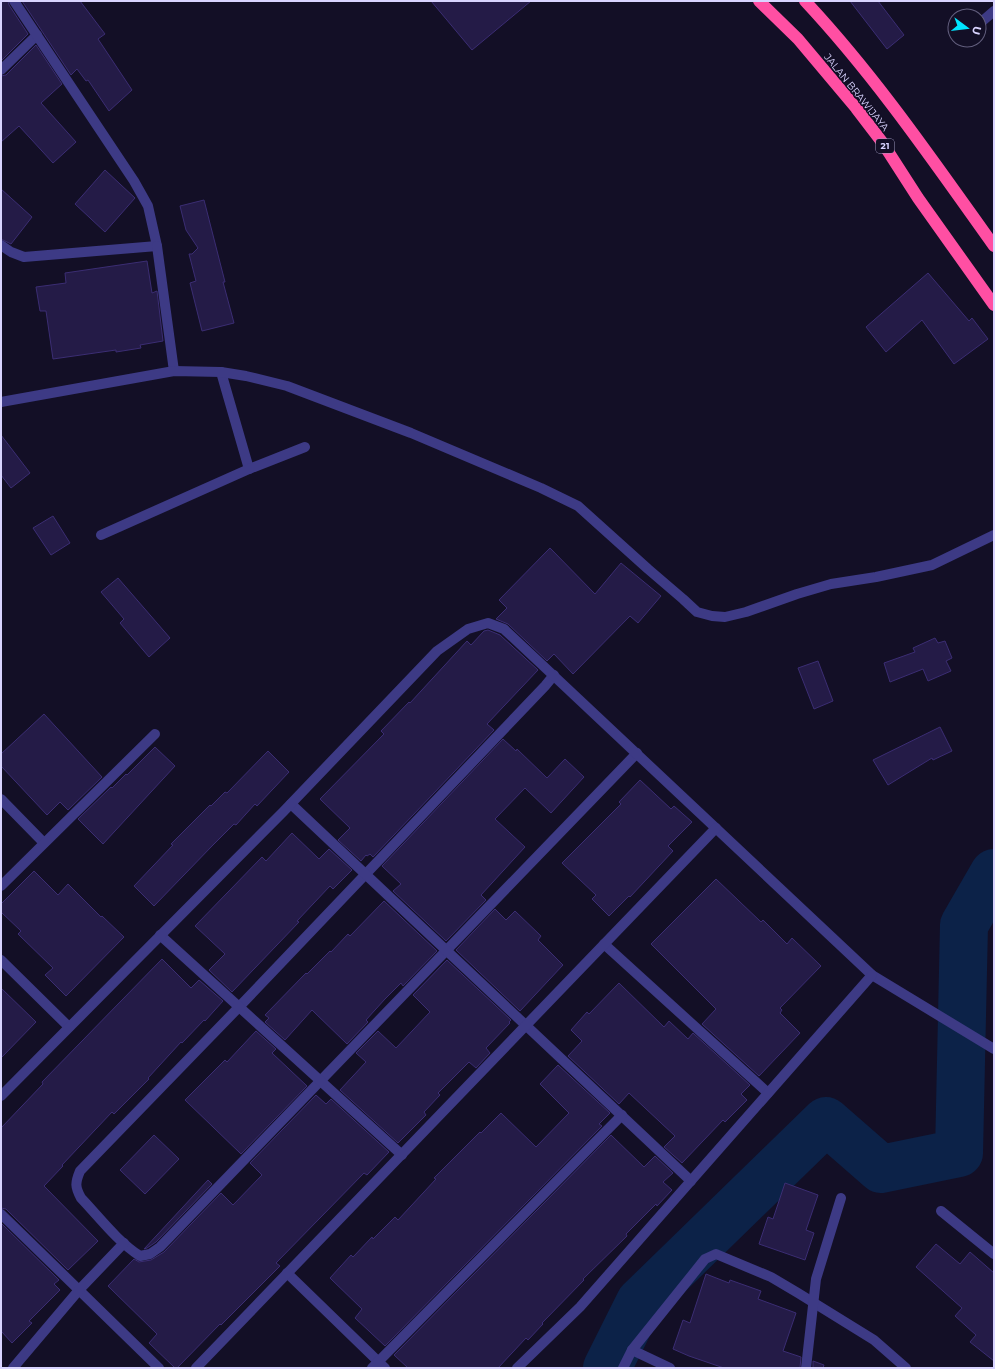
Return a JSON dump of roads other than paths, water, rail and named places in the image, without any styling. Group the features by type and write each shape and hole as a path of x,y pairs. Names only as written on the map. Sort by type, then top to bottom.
{"highway":[{"name":"JALAN BRAWIJAYA","path":"759,1 798,39 856,108 882,142 918,198 994,305"},
{"name":"JALAN BRAWIJAYA","path":"806,1 835,33 894,106 994,246"}],"street":[{"path":"14,1 134,181 148,206 157,246 174,371"},
{"path":"1,70 37,35"},
{"path":"1,245 11,252 24,257 157,246"},
{"path":"1,402 174,371 221,372 246,376 286,386 411,433 541,488 578,506 697,612 712,616 725,617 746,612 831,584 876,577 932,565 994,535"},
{"path":"221,372 249,469"},
{"path":"101,536 249,469 305,447"},
{"path":"1,1096 290,804 437,651 468,629 488,623 504,629 872,974 994,1049"},
{"path":"554,675 366,875 80,1171 76,1182 77,1191 81,1198 124,1243 140,1256 150,1254 160,1247 637,753"},
{"path":"1,886 155,734"},
{"path":"1,799 44,843"},
{"path":"290,804 691,1181"},
{"path":"196,1368 716,828"},
{"path":"160,936 402,1155"},
{"path":"604,944 768,1093"},
{"path":"1,960 69,1027"},
{"path":"517,1368 580,1307 872,974"},
{"path":"287,1273 379,1366 622,1115"},
{"path":"806,1368 816,1279 841,1198"},
{"path":"941,1211 994,1254"},
{"path":"1,1214 159,1368"},
{"path":"13,1368 79,1290 124,1243"},
{"path":"623,1368 632,1350 705,1260 716,1254 771,1277 874,1340 906,1368"},
{"path":"632,1350 670,1368"}],"waterway":[{"path":"607,1368 640,1302 826,1121 881,1169 959,1153 964,925 994,873"}]}
